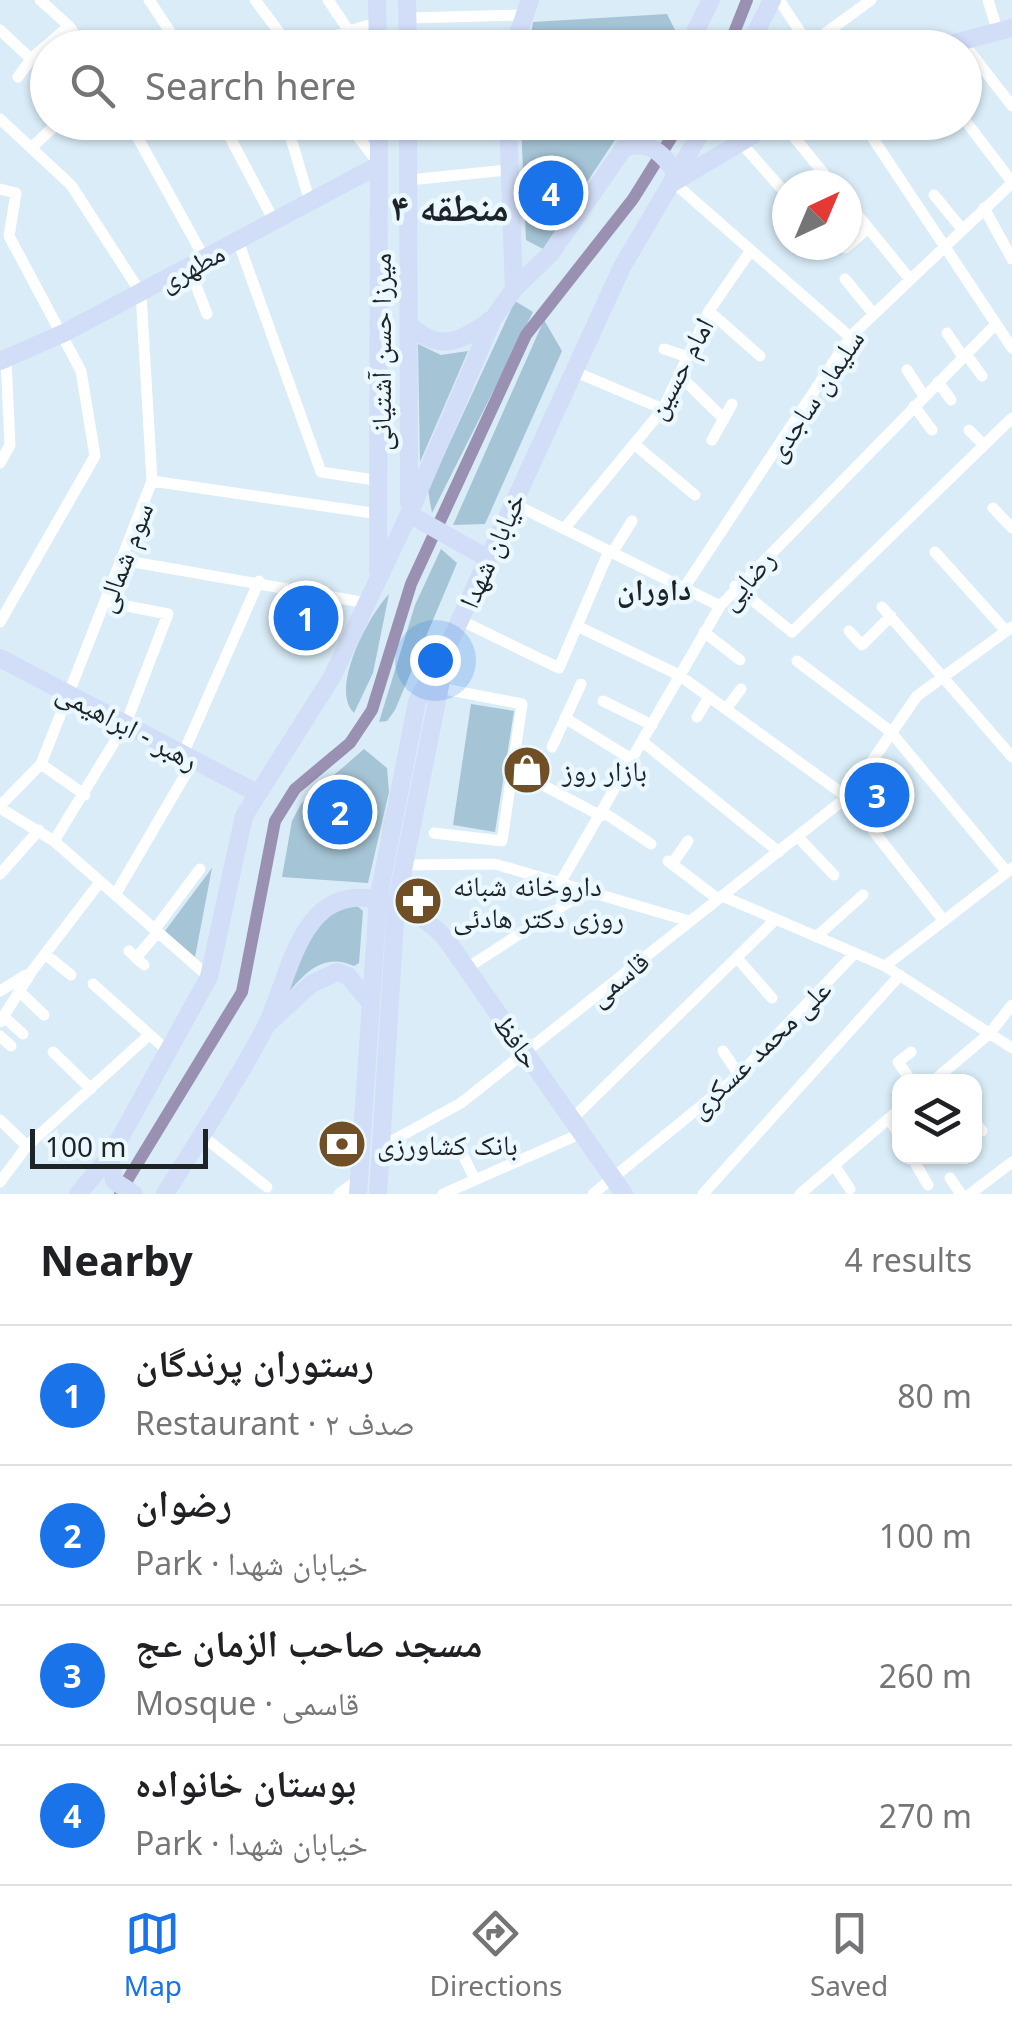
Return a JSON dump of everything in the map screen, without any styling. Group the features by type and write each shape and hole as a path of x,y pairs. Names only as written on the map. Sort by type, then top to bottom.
{"main road":[{"path":"378,0 378,30"},
{"path":"696,30 710,0"},
{"path":"757,30 772,0"},
{"name":"میرزا حسن آشتیانی","path":"378,580 379,140"},
{"name":"میرزا حسن آشتیانی","path":"408,140 410,428 416,518"},
{"path":"508,140 514,288"},
{"path":"78,1194 110,1156 209,977 244,816 256,792 306,723 378,580 416,518 493,319 514,288 551,254 632,140"},
{"name":"خیابان شهدا","path":"432,686 571,370 622,267 697,140"},
{"path":"627,148 637,144 654,149 675,179 749,140"},
{"name":"مطهری","path":"3,360 141,293 379,164"},
{"path":"410,324 428,340 451,343 493,319"},
{"path":"381,426 410,428"},
{"path":"416,518 488,558"},
{"name":"رهبر - ابراهیمی","path":"0,658 256,792"},
{"path":"358,1187 368,1001 396,863 417,702 432,686"},
{"path":"166,1194 266,1025 284,975 313,920 338,900 387,902"},
{"path":"378,1194 387,902"},
{"name":"حافظ","path":"387,902 437,929 619,1187"},
{"path":"266,1025 324,974 348,976 368,1001"},
{"path":"110,1156 114,1181 134,1194"}],"street":[{"path":"40,0 72,30"},
{"path":"255,0 279,30"},
{"path":"328,0 348,30"},
{"path":"780,0 800,30"},
{"path":"831,30 871,0"},
{"path":"988,0 1005,30"},
{"path":"156,2 171,30"},
{"path":"407,9 526,8"},
{"path":"352,30 378,22"},
{"path":"64,30 69,26"},
{"path":"0,30 30,58"},
{"path":"18,78 30,60"},
{"path":"982,67 1012,106"},
{"path":"0,119 71,184 141,293"},
{"path":"32,147 40,140"},
{"path":"138,140 197,263 207,314"},
{"path":"232,140 274,220"},
{"path":"291,140 310,202"},
{"path":"361,140 379,164"},
{"path":"794,140 820,170"},
{"path":"874,140 1011,343"},
{"path":"978,140 1010,188"},
{"path":"742,144 772,178"},
{"path":"409,180 507,170"},
{"path":"675,179 850,337"},
{"path":"0,188 16,193 4,236 64,333 81,371 95,456 0,622"},
{"name":"سلیمان ساجدی","path":"684,588 850,337 962,228 1010,188"},
{"path":"934,195 962,228"},
{"path":"984,208 1012,258"},
{"path":"862,221 909,278"},
{"path":"862,233 868,228"},
{"path":"238,241 321,472 381,482"},
{"name":"امام حسین","path":"564,529 662,409 710,311 751,250"},
{"path":"845,279 872,312"},
{"name":"سوم شمالی","path":"41,764 71,696 152,481 141,293"},
{"path":"710,311 760,356"},
{"name":"رضایی","path":"560,883 704,632 735,586 996,324"},
{"path":"947,333 982,376"},
{"path":"664,349 688,357"},
{"path":"0,462 10,445 5,433 3,360"},
{"path":"571,370 662,409"},
{"path":"907,370 932,430"},
{"path":"679,375 724,418"},
{"path":"938,382 950,400"},
{"path":"712,440 732,404"},
{"path":"735,586 792,632 1012,418"},
{"path":"970,430 984,445"},
{"path":"634,444 695,496"},
{"path":"152,481 379,514"},
{"path":"512,503 720,606"},
{"path":"993,508 1012,528"},
{"path":"460,620 559,668 610,552 632,521"},
{"path":"935,552 1009,629"},
{"path":"122,560 367,602"},
{"path":"115,894 189,757 258,581"},
{"path":"54,842 126,723 168,614 106,602"},
{"path":"849,632 862,645 887,611 1012,757"},
{"path":"576,626 679,675 847,797 944,921"},
{"name":"قاسمی","path":"381,1147 462,1103 847,797 918,696 1009,629"},
{"path":"704,632 740,660"},
{"path":"796,661 890,731 1009,870 886,966"},
{"path":"552,747 581,684"},
{"path":"432,686 522,704 502,841 434,832"},
{"path":"726,709 741,689"},
{"path":"697,717 710,697"},
{"path":"603,701 652,725"},
{"path":"565,718 633,760"},
{"path":"643,742 779,852"},
{"path":"85,795 41,764 0,807 40,830 209,977"},
{"path":"540,782 651,844"},
{"path":"0,874 40,830"},
{"path":"798,837 834,875"},
{"path":"688,842 670,863 720,898 886,966 1012,1048"},
{"path":"396,863 495,864 689,921"},
{"path":"137,958 200,869"},
{"path":"23,1034 2,1019 32,971 100,882"},
{"path":"467,968 586,891"},
{"path":"816,937 864,895"},
{"path":"443,1194 577,1126 775,920"},
{"name":"علی محمد عسکری","path":"593,1194 619,1187 739,1076 855,953"},
{"path":"45,954 71,976"},
{"path":"737,958 772,998"},
{"path":"0,991 32,971"},
{"path":"703,1194 900,974"},
{"path":"93,984 169,1052"},
{"path":"19,991 44,1015"},
{"path":"945,1074 990,1033 1012,1005"},
{"path":"1,1180 27,1146 150,1035"},
{"path":"0,1036 11,1046"},
{"path":"723,1051 739,1076"},
{"path":"53,1052 90,1089"},
{"path":"906,1074 898,1062 912,1052"},
{"path":"800,1194 892,1116"},
{"path":"889,1118 892,1123"},
{"path":"0,1120 27,1146"},
{"path":"201,1135 267,1187"},
{"path":"465,1159 475,1180"},
{"path":"970,1194 1012,1162"},
{"path":"916,1164 928,1185"},
{"path":"834,1165 850,1189"},
{"path":"950,1178 960,1194"},
{"path":"339,1194 358,1187"}],"shaded area":[{"path":"667,14 675,30 532,30 533,22"},
{"path":"522,140 615,140 543,249 526,240"},
{"path":"515,301 533,312 432,513 428,490"},
{"path":"544,320 562,351 485,524 453,525"},
{"path":"418,344 441,355 468,351 420,462"},
{"path":"441,549 457,563 395,710 387,721 379,722 415,605"},
{"path":"389,594 373,673 354,713 346,687 349,670 363,635"},
{"path":"471,704 514,711 495,832 453,825"},
{"path":"364,749 387,768 389,792 368,883 282,877 292,821 301,804"},
{"path":"212,868 195,957 165,931"},
{"path":"357,906 363,911 359,963 317,966 288,993 300,943 320,913"}],"waterway":[{"path":"735,30 747,0"},
{"path":"120,1192 242,992 275,821 295,789 350,743 372,710 411,584 526,335 633,199 670,140"}],"place":[{"name":"بوستان خانواده","path":"551,193"},
{"name":"رستوران پرندگان","path":"306,618"},
{"name":"بازار روز","path":"527,770"},
{"name":"مسجد صاحب الزمان عج","path":"877,795"},
{"name":"رضوان","path":"340,812"},
{"name":"داروخانه شبانه روزی دکتر هادئی","path":"418,901"},
{"name":"بانک کشاورزی","path":"342,1144"}],"district":[{"name":"منطقه ۴","path":"450,206"},
{"name":"داوران","path":"654,588"}]}
